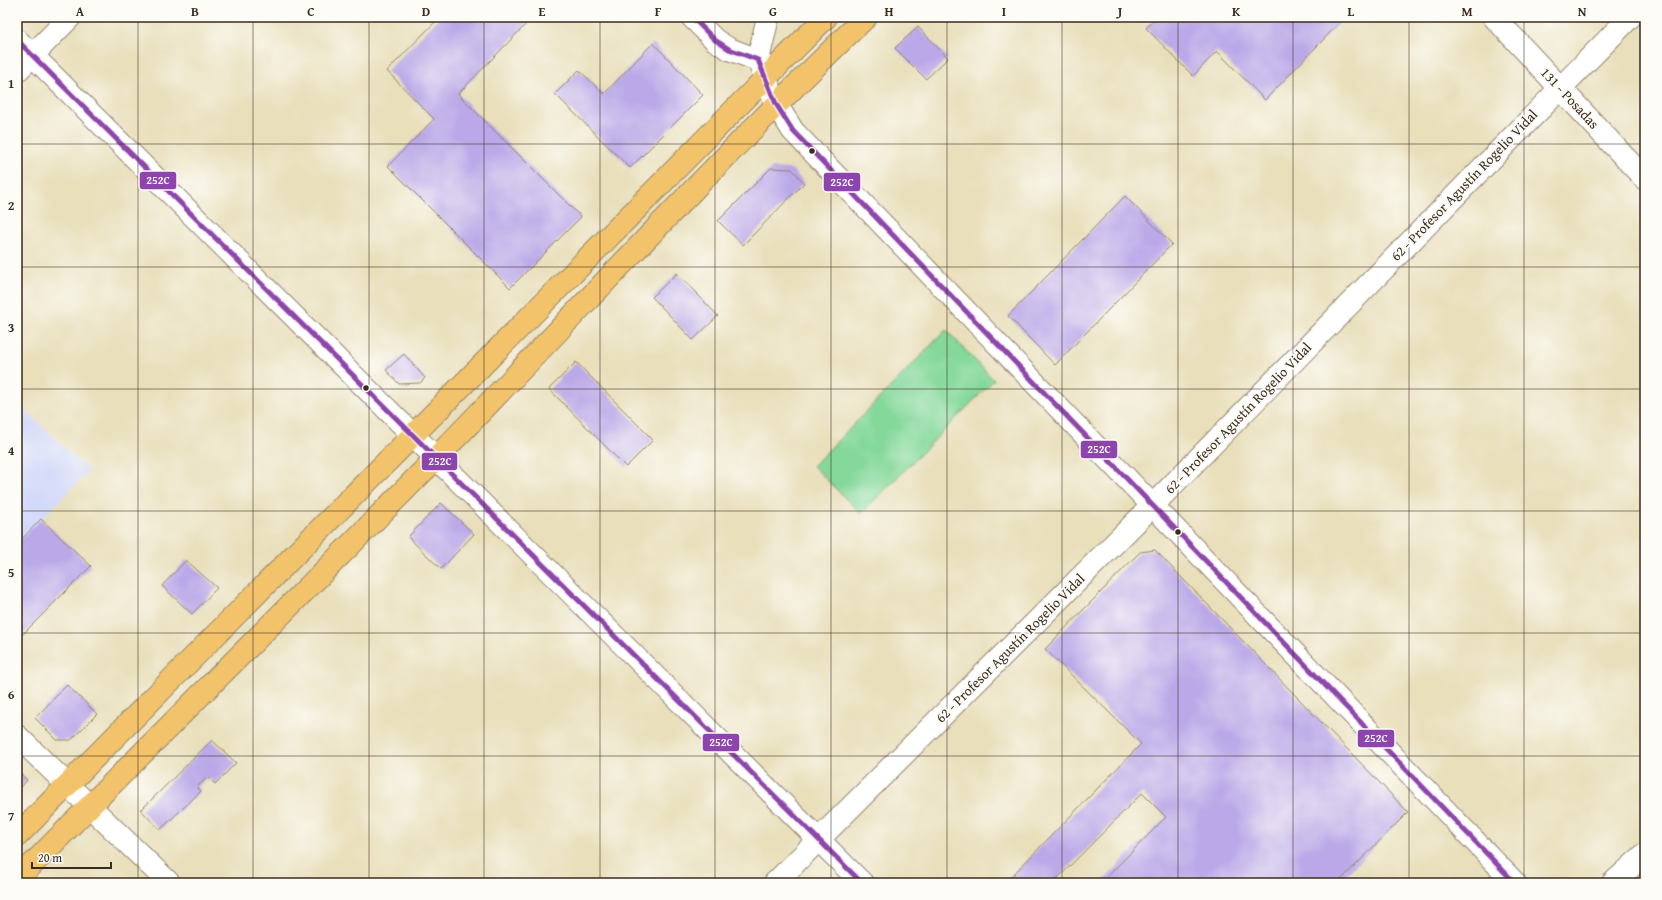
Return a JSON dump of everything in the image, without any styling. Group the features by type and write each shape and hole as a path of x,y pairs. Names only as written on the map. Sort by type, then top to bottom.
{"main road":[{"path":"17,836 413,435 761,69 826,17"},
{"path":"17,880 88,806 436,458 776,104 866,17"}],"street":[{"path":"17,71 70,17"},
{"path":"692,17 715,40 761,69"},
{"path":"768,17 761,69 776,104 798,136 1515,883"},
{"name":"131 - Posadas","path":"1494,17 1645,179"},
{"name":"62 - Profesor Agustín Rogelio Vidal","path":"775,883 1153,505 1630,17"},
{"path":"17,40 862,883"},
{"path":"17,736 169,883"},
{"path":"1613,883 1645,854"}],"shaded area":[{"path":"17,402 89,471 17,544"}],"green space":[{"path":"946,330 994,380 861,514 813,466"}],"building":[{"path":"440,17 533,17 458,94 581,217 510,288 388,166 434,119 387,71"},
{"path":"1156,17 1345,17 1265,100 1217,51 1193,76 1146,28"},
{"path":"918,27 948,58 926,79 895,48"},
{"path":"653,43 703,95 630,168 555,94 579,70 604,94"},
{"path":"771,168 792,169 804,183 743,245 718,221"},
{"path":"1125,196 1172,244 1055,365 1008,316"},
{"path":"677,273 718,316 693,340 652,297"},
{"path":"404,354 425,378 420,383 399,384 386,370"},
{"path":"576,362 653,440 626,467 549,389"},
{"path":"441,503 474,534 441,569 408,537"},
{"path":"41,519 91,566 17,640 17,544"},
{"path":"1155,550 1408,812 1338,883 1101,883 1166,817 1142,793 1053,883 1005,883 1141,744 1045,649 1140,552"},
{"path":"186,560 217,588 192,614 162,586"},
{"path":"67,685 97,714 71,740 57,740 35,718"},
{"path":"212,740 236,763 215,784 208,777 197,787 201,791 160,830 141,810"},
{"path":"17,771 27,780 17,792"}],"transit line":[{"name":"252C","path":"692,17 715,40 729,49 758,60 776,104 793,131 1515,883"},
{"name":"252C","path":"17,40 862,883"}]}
